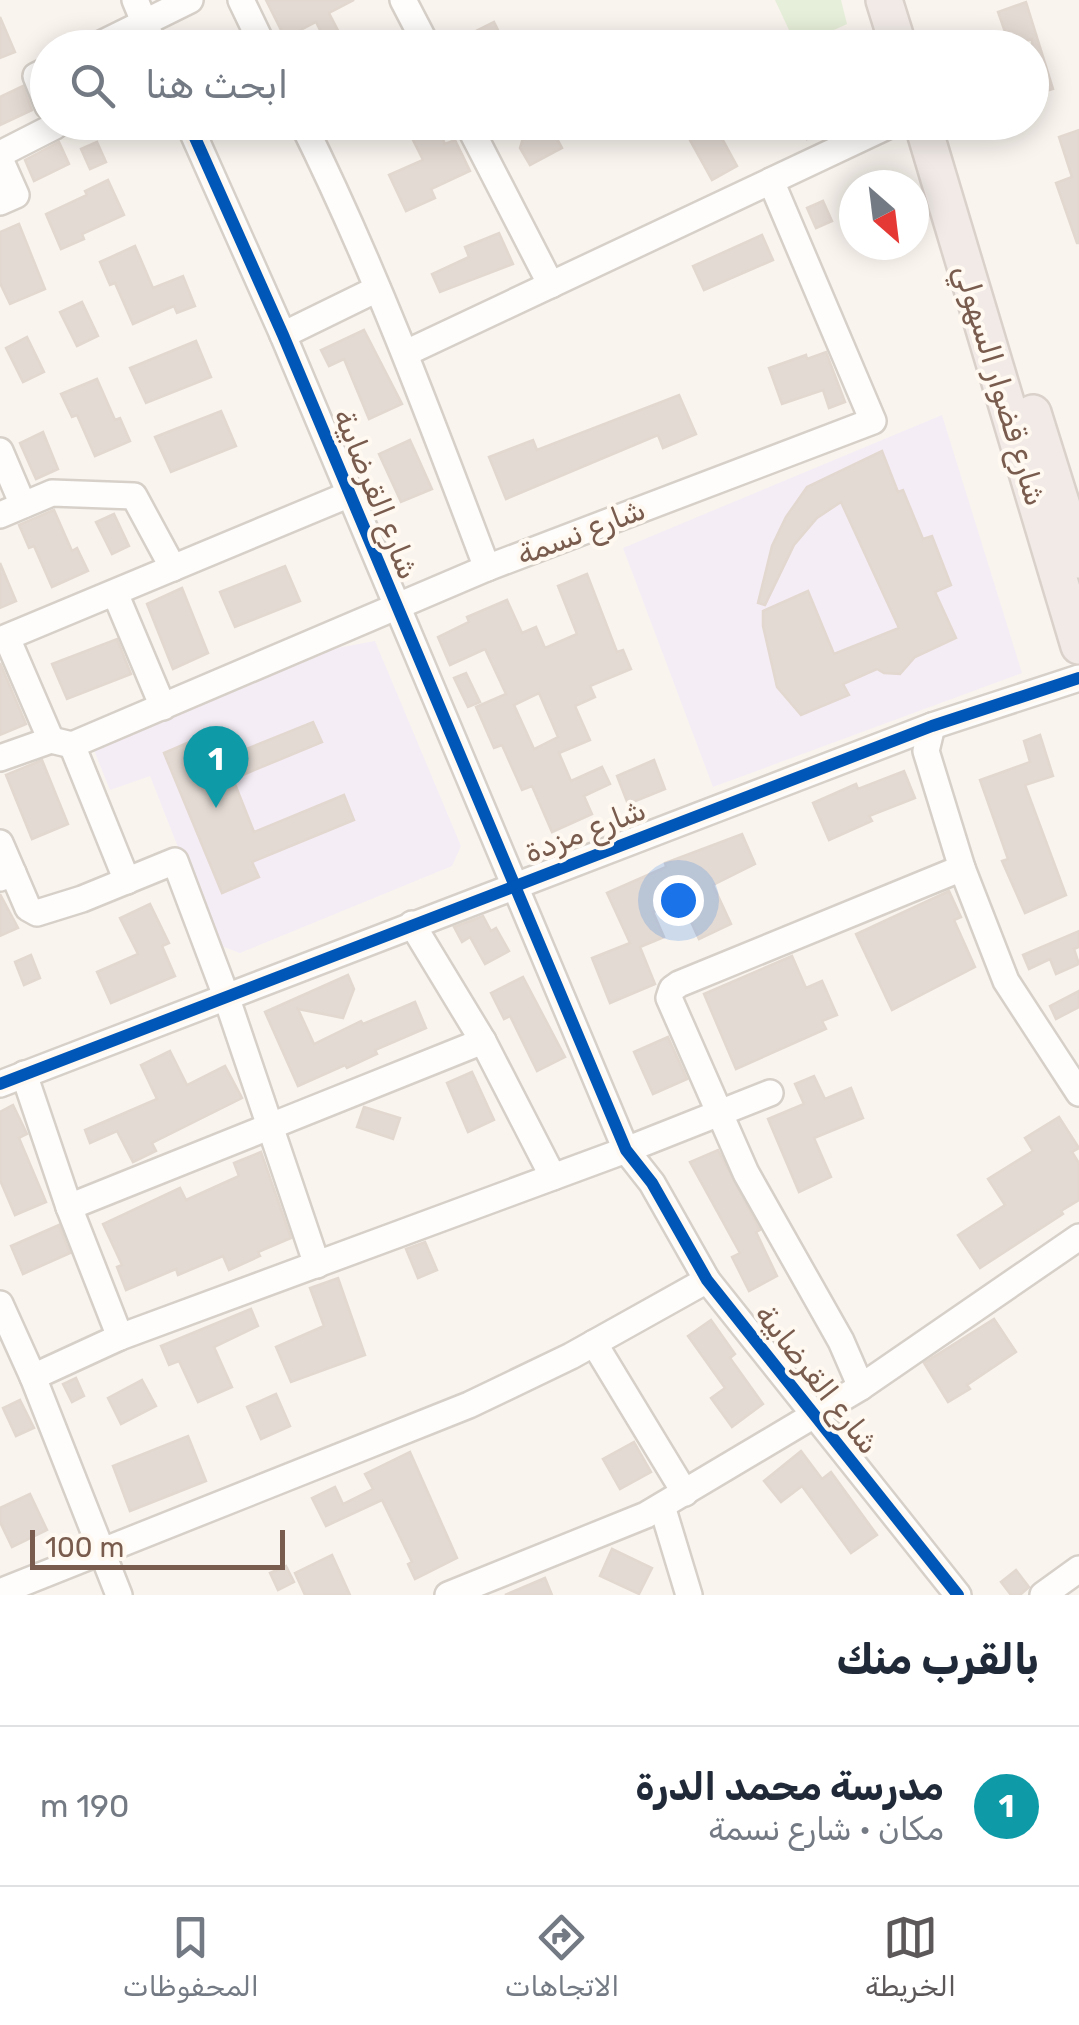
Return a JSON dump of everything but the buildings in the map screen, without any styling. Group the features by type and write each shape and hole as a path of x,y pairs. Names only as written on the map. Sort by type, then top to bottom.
{"highway":[{"path":"884,0 893,30"},
{"path":"909,0 918,30"},
{"name":"شارع قضوار السهولي","path":"927,140 1079,646"},
{"path":"951,140 1079,560"}],"street":[{"path":"115,30 139,11 190,0"},
{"path":"240,0 255,30"},
{"path":"403,0 419,30"},
{"path":"0,202 16,195 0,156 30,140"},
{"name":"شارع القرضابية","path":"196,140 283,335 626,1150 652,1184 707,1280 958,1595"},
{"path":"311,140 406,353 487,568"},
{"path":"476,140 551,285"},
{"path":"406,353 858,140"},
{"name":"شارع نسمة","path":"0,758 61,742 163,706 487,568 874,421 771,182"},
{"path":"283,335 377,289"},
{"path":"0,451 12,510 52,494 134,496 173,568"},
{"path":"127,881 61,742 3,639 350,494"},
{"path":"115,592 163,706"},
{"name":"شارع مزدة","path":"12,1079 932,726 1079,678"},
{"path":"932,726 926,752 962,868 1006,981 1079,1094"},
{"path":"0,844 7,876 28,908 37,913 175,861 226,996 318,1265"},
{"path":"861,1386 841,1341 746,1173 669,998 672,989 962,868"},
{"path":"412,924 482,1040 553,1177"},
{"path":"69,1206 482,1040"},
{"path":"12,1079 69,1206 120,1337"},
{"path":"33,1377 120,1337 770,1094"},
{"path":"448,1595 646,1516 816,1415 1079,1237"},
{"path":"0,1592 468,1405 594,1344 707,1280"},
{"path":"0,1304 119,1595"},
{"path":"594,1344 674,1499 689,1595"},
{"path":"1043,1595 1079,1569"}],"shaded area":[{"path":"942,415 1022,673 713,787 623,548"},
{"path":"375,641 461,846 452,866 240,953 216,944 150,776 110,790 93,748 304,654"}],"green space":[{"path":"775,0 841,0 847,24 834,30 789,30"}],"cycle path":[{"path":"196,140 283,335 626,1150 652,1183 707,1280 958,1595"},
{"path":"0,1084 932,726 1079,678"}],"place":[{"name":"مدرسة محمد الدرة","path":"216,808"}]}
